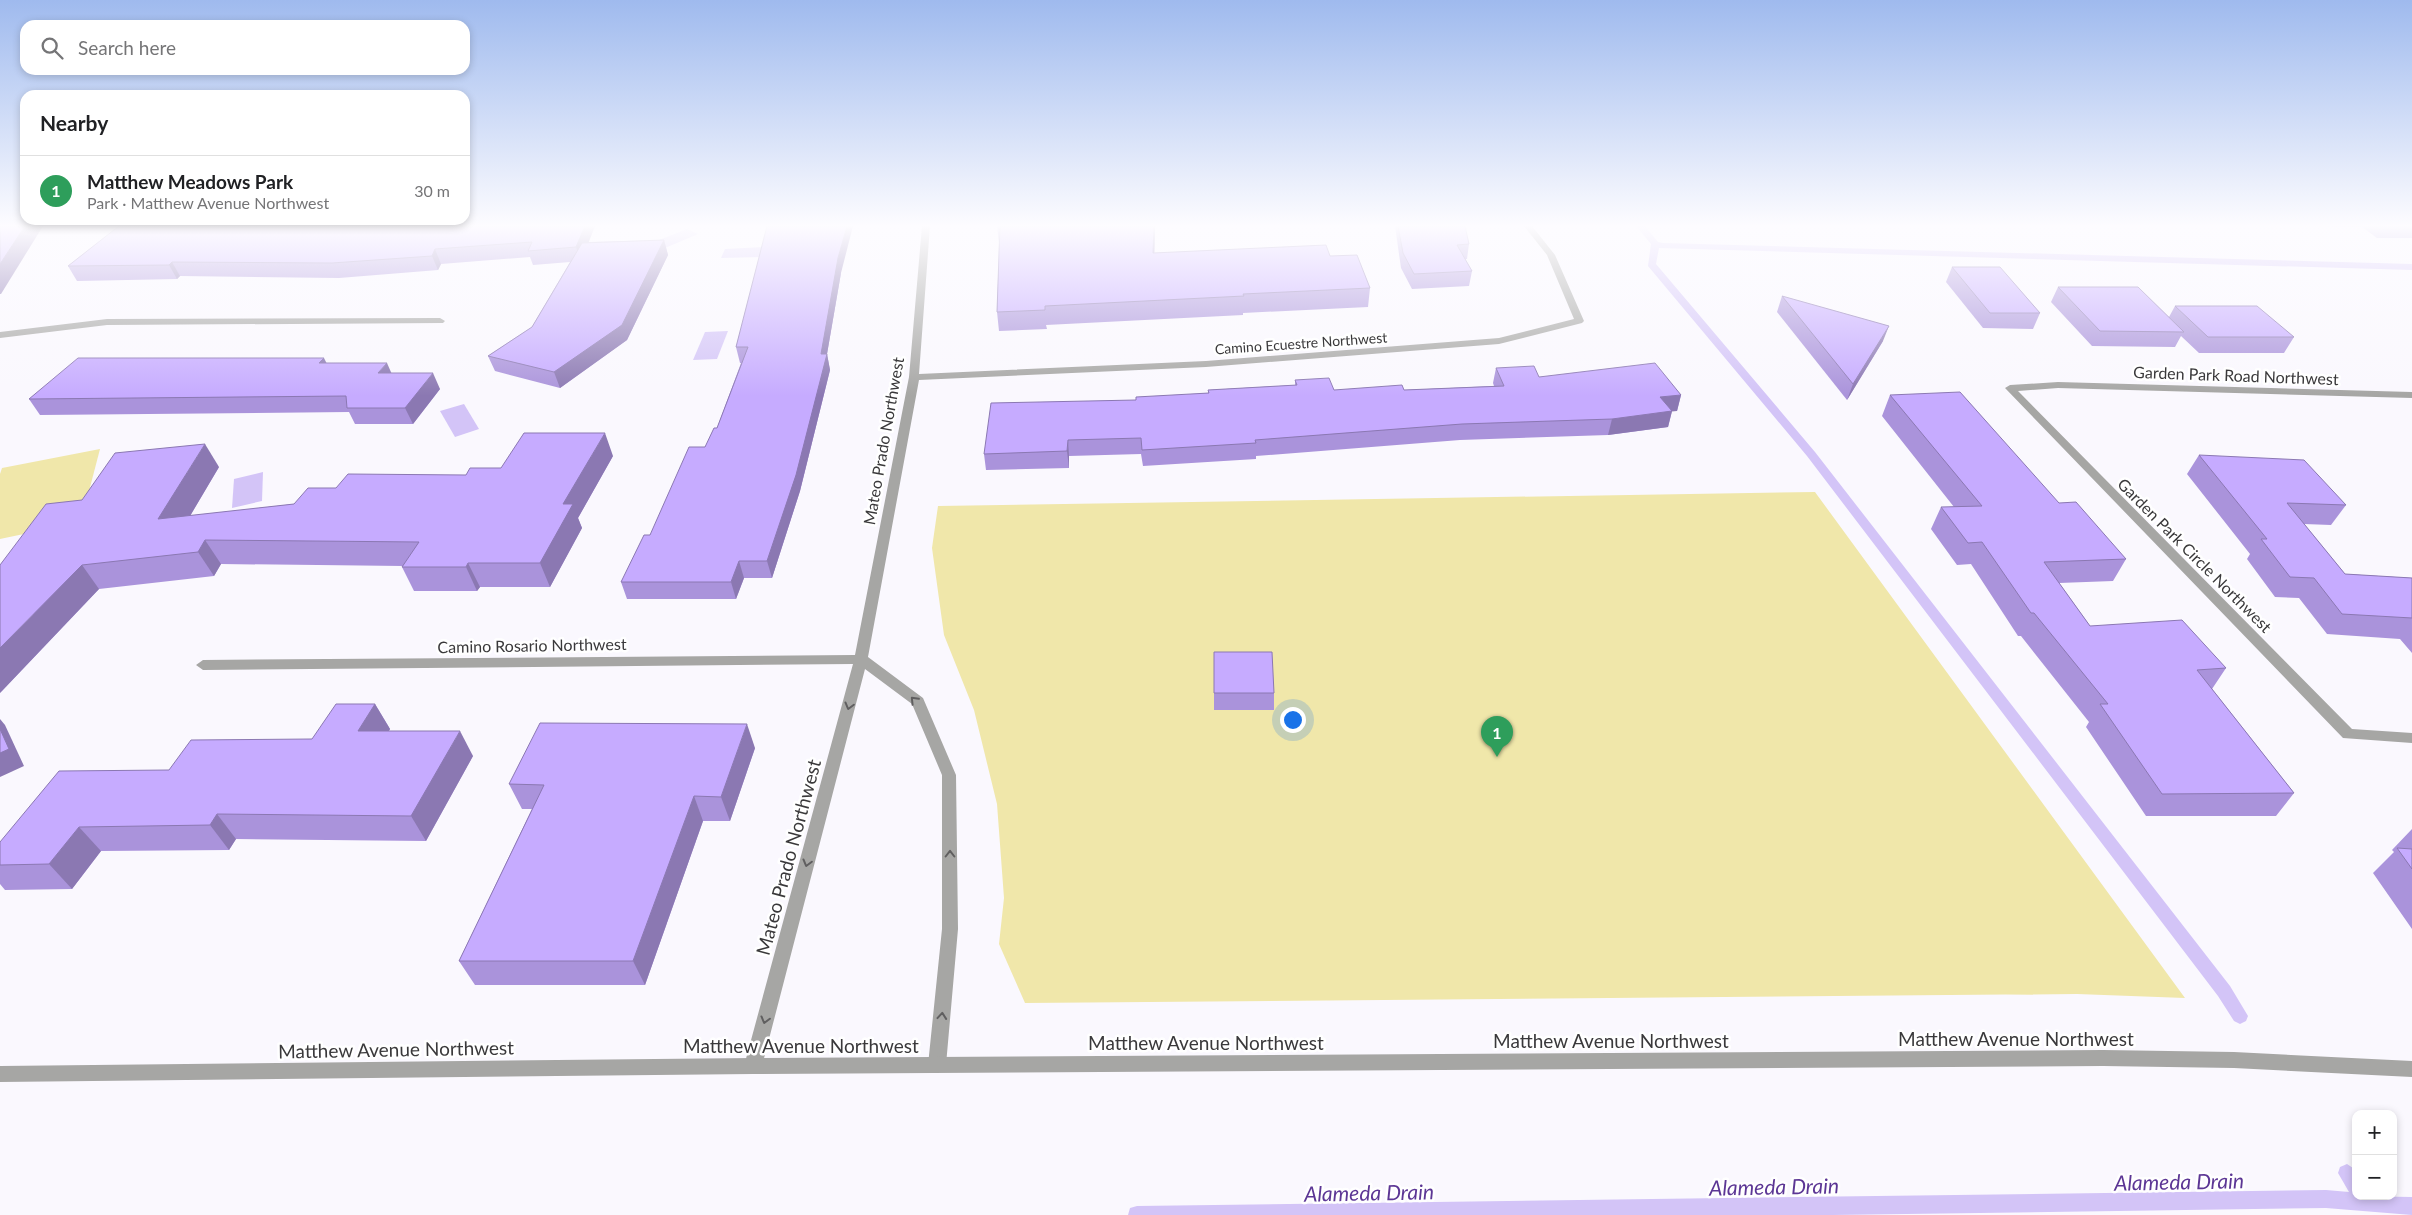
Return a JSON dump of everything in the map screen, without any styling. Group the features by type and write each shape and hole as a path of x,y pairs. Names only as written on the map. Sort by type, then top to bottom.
{"street":[{"name":"Mateo Prado Northwest","path":"753,1066 861,659 914,377 921,283"},
{"name":"Camino Ecuestre Northwest","path":"914,377 1206,364 1499,341 1579,321 1563,283"},
{"path":"0,335 106,322 440,321"},
{"name":"Garden Park Road Northwest","path":"2058,386 2412,395"},
{"name":"Garden Park Circle Northwest","path":"2058,386 2010,388 2348,734 2412,738"},
{"path":"861,659 918,701 949,775 950,929 937,1065"},
{"name":"Camino Rosario Northwest","path":"203,665 861,659"},
{"name":"Matthew Avenue Northwest","path":"0,1074 753,1066 2104,1058 2234,1060 2412,1069"}],"shaded area":[{"path":"728,331 717,359 693,360 705,332"},
{"path":"464,404 479,429 455,437 440,411"},
{"path":"100,449 81,522 0,539 0,474 2,468"},
{"path":"263,472 262,501 232,508 234,479"},
{"path":"1815,492 2185,998 2077,994 1025,1003 999,944 1004,898 997,804 974,710 944,635 932,548 938,506"}],"building":[{"path":"558,283 643,283 622,325 554,372 488,356 532,327"},
{"path":"752,283 834,283 821,354 827,354 796,475 767,561 739,561 731,582 621,582 644,535 650,535 689,447 705,447 714,428 717,428 748,347 736,347"},
{"path":"998,283 1368,283 1370,288 1045,306 1045,310 997,312"},
{"path":"1965,283 2014,283 2040,313 1990,313"},
{"path":"2058,287 2138,287 2184,332 2100,331"},
{"path":"1782,296 1889,326 1853,384"},
{"path":"2175,306 2257,306 2294,337 2208,337"},
{"path":"78,358 324,358 319,363 387,363 378,373 433,373 405,408 347,408 346,396 29,399"},
{"path":"1655,363 1681,395 1660,397 1672,411 1612,419 1462,424 1255,440 1256,443 1142,450 1141,438 1068,440 1067,451 984,454 991,403 1136,400 1136,397 1209,393 1208,390 1297,385 1295,380 1329,378 1334,390 1402,385 1404,390 1504,386 1496,368 1534,366 1539,377"},
{"path":"1960,392 2059,503 2076,502 2126,559 2044,562 2090,626 2182,620 2226,668 2197,670 2294,793 2162,794 2100,704 2108,704 2034,613 2031,613 1982,542 1968,543 1941,507 1982,506 1890,395"},
{"path":"524,433 605,433 563,504 573,504 540,563 468,563 466,567 402,567 419,542 205,540 198,552 82,565 0,648 0,565 46,504 82,500 115,453 205,444 158,519 294,504 308,488 336,488 348,474 466,475 470,468 501,468"},
{"path":"2199,455 2304,460 2346,505 2287,503 2345,574 2412,578 2412,618 2342,614 2314,578 2290,577 2261,539 2267,539"},
{"path":"1214,652 1272,652 1274,693 1214,693"},
{"path":"336,704 375,704 358,731 460,731 411,816 217,814 210,825 79,827 49,864 0,865 0,842 59,771 169,770 191,740 312,739"},
{"path":"540,723 747,724 721,797 694,796 633,961 459,961 544,785 509,784"},
{"path":"0,729 9,749 0,753"},
{"path":"2397,848 2412,849 2412,869"}],"waterway":[{"path":"1667,283 1811,454 2224,991 2240,1016"},
{"path":"2347,1173 2352,1180"},
{"name":"Alameda Drain","path":"1137,1215 2326,1199 2412,1206"}],"place":[{"name":"Matthew Meadows Park","path":"1497,757"}]}
